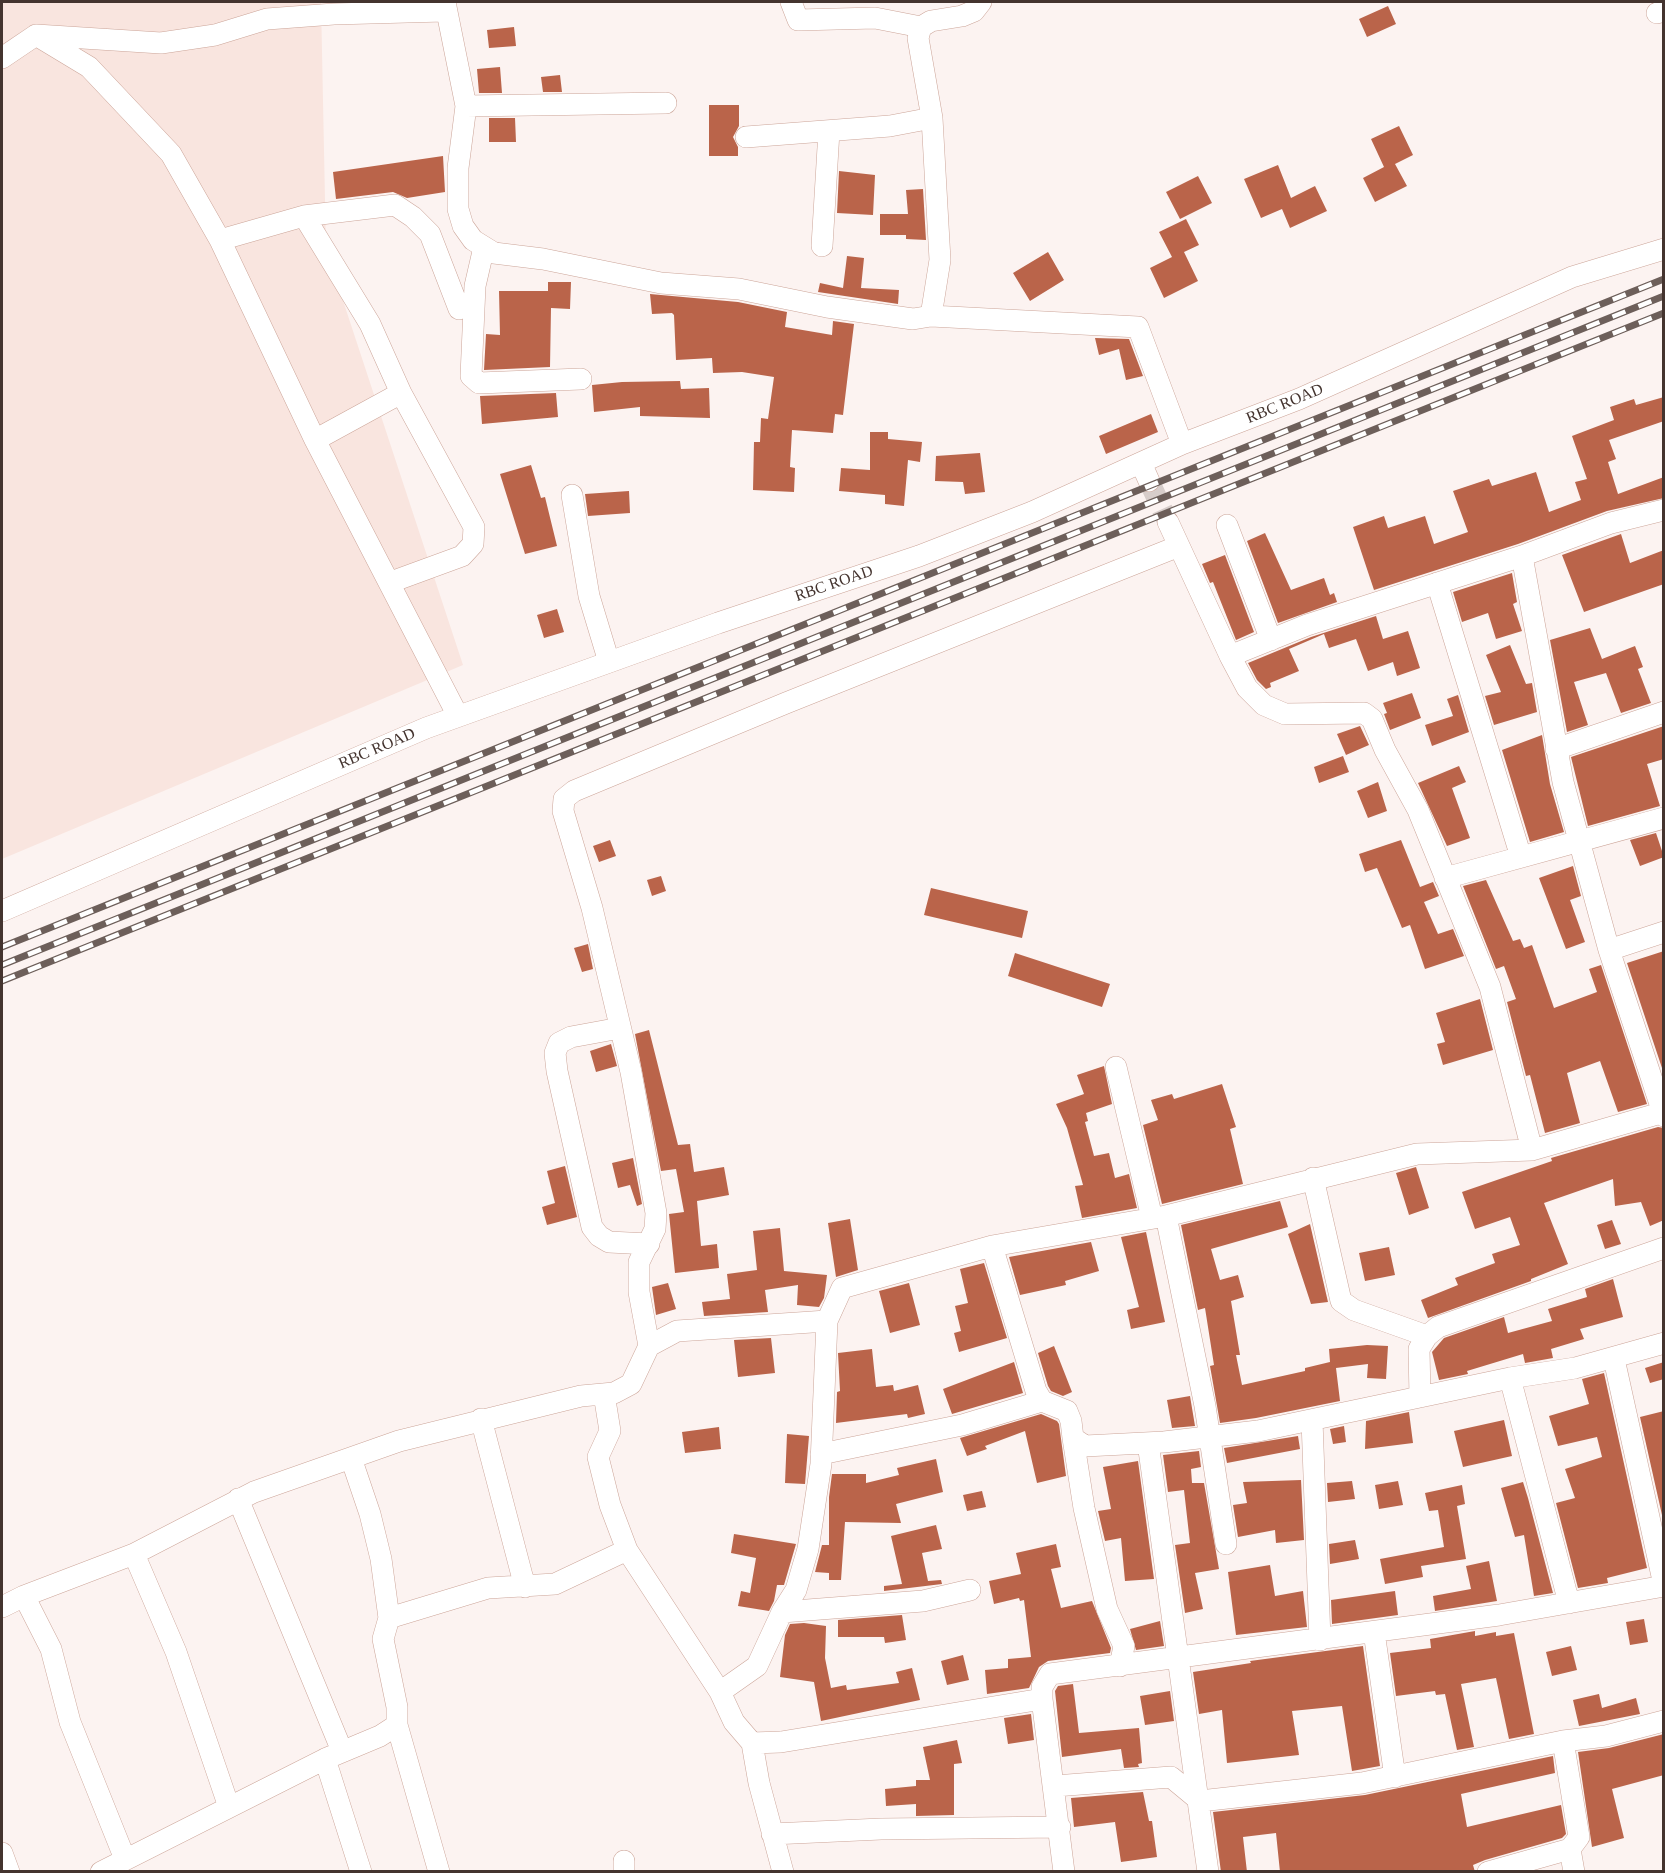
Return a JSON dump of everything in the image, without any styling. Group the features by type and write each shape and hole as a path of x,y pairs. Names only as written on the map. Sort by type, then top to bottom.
{"street":[{"path":"791,2 798,20 875,18 921,27 931,21 968,14 974,11 981,2"},
{"path":"2,58 36,35 161,43 215,35 263,10 445,6 466,106 458,168 458,209 463,226 473,240 484,247 495,253 543,259 661,283 739,289 826,307 913,319 931,316 1138,327 1182,444"},
{"path":"921,27 918,38 932,118 940,260 931,316"},
{"path":"36,35 89,67 171,154 220,240 315,440 391,582 458,716"},
{"path":"466,106 666,103"},
{"path":"746,137 890,126 932,118"},
{"path":"822,246 830,131"},
{"path":"220,240 304,216 395,205 413,217 430,234 459,309"},
{"path":"304,216 370,324 401,393 474,527 473,544 462,556 391,582"},
{"path":"484,247 475,286 471,376 479,383 581,379"},
{"name":"RBC ROAD","path":"2,911 458,716 919,556 1032,512 1145,472 1182,444 1299,399 1572,277 1664,249"},
{"path":"315,440 401,393"},
{"path":"572,495 589,596 609,662"},
{"path":"1230,656 1437,583 1522,556 1611,523 1664,510"},
{"path":"1168,522 1230,656 1247,688 1264,705 1285,714 1364,713 1372,718 1384,750 1418,810 1490,987 1532,1150"},
{"path":"1227,525 1271,640"},
{"path":"2,1607 24,1596 134,1554 238,1499 351,1458 399,1441 481,1419 581,1396 614,1393 631,1384 649,1346 639,1292 639,1262 650,1244 656,1213 620,1028 592,908 563,811 564,799 574,791 786,703 1179,546"},
{"path":"720,1692 757,1666 796,1590 808,1550 821,1454 827,1321 842,1288 992,1246 1159,1217 1417,1154 1532,1150 1663,1114 1609,951 1556,749 1522,556"},
{"path":"1437,583 1521,857"},
{"path":"1556,749 1664,712"},
{"path":"1445,878 1664,818"},
{"path":"1609,951 1664,932"},
{"path":"620,1028 571,1037 559,1043 555,1053 557,1071 592,1227 599,1236 609,1242 650,1244"},
{"path":"1116,1067 1159,1217 1205,1406 1226,1544"},
{"path":"1313,1179 1341,1301 1354,1310 1427,1336"},
{"path":"992,1246 1036,1391 1042,1401 1067,1411 1071,1421 1084,1508 1107,1609 1124,1646 1120,1666"},
{"path":"1420,1397 1419,1349 1427,1336 1438,1327 1664,1248"},
{"path":"649,1346 677,1331 827,1321"},
{"path":"1073,1438 1085,1446 1208,1437 1312,1420 1510,1378 1575,1368 1614,1359 1664,1342"},
{"path":"1065,1872 1042,1699 1042,1687 1050,1674 1320,1640 1569,1603 1664,1586 1614,1359"},
{"path":"1510,1378 1569,1603"},
{"path":"604,1394 610,1431 598,1457 610,1505 627,1550 720,1692 734,1722 752,1743 772,1834 783,1872"},
{"path":"821,1454 962,1425 1042,1401"},
{"path":"481,1419 525,1587"},
{"path":"1312,1420 1320,1640"},
{"path":"1148,1443 1177,1659 1200,1801 1208,1872"},
{"path":"351,1458 378,1547 389,1618 383,1639 397,1707 397,1725 439,1872"},
{"path":"238,1499 334,1755 361,1872"},
{"path":"389,1618 488,1588 555,1584 627,1550"},
{"path":"134,1554 176,1652 229,1807"},
{"path":"783,1612 923,1601 970,1590"},
{"path":"24,1596 51,1649 70,1722 125,1858"},
{"path":"1374,1632 1395,1777"},
{"path":"752,1743 782,1742 1042,1699"},
{"path":"1055,1786 1172,1777 1200,1801 1362,1783 1563,1741 1606,1736 1664,1720"},
{"path":"101,1872 334,1755 380,1736 397,1725"},
{"path":"1488,1872 1570,1849 1579,1837 1563,1741"},
{"path":"772,1834 881,1829 1060,1827"},
{"path":"1570,1849 1574,1872"},
{"path":"2,1853 9,1872"}],"shaded area":[{"path":"2,2 321,2 326,249 463,665 2,859"}],"building":[{"path":"1388,6 1396,24 1367,37 1359,19"},
{"path":"514,27 516,46 489,48 487,30"},
{"path":"500,67 502,93 479,93 477,69"},
{"path":"560,75 562,92 543,92 541,77"},
{"path":"709,105 739,105 739,126 733,137 738,147 738,156 709,156"},
{"path":"489,118 515,118 516,142 489,142"},
{"path":"1399,126 1413,155 1395,164 1407,186 1375,202 1363,178 1384,167 1371,139"},
{"path":"443,156 445,192 407,198 393,192 336,199 333,172"},
{"path":"1278,165 1291,198 1315,186 1327,211 1290,228 1282,209 1261,218 1244,179"},
{"path":"839,171 875,175 873,215 837,213"},
{"path":"1198,176 1212,203 1180,219 1166,192"},
{"path":"923,189 926,240 906,239 906,235 880,235 880,214 908,214 906,190"},
{"path":"1186,219 1199,245 1184,252 1198,281 1164,298 1150,268 1172,257 1159,232"},
{"path":"1048,252 1064,280 1030,301 1013,273"},
{"path":"847,256 864,258 861,288 899,290 898,304 818,292 820,283 843,288"},
{"path":"548,282 571,282 570,309 551,308 550,367 484,370 486,334 500,335 499,291 548,291"},
{"path":"650,294 738,302 787,312 785,327 832,335 833,321 854,324 843,415 835,414 833,433 792,430 790,467 795,468 794,492 753,490 754,442 760,442 761,418 768,419 774,377 742,372 713,373 712,358 676,360 674,315 672,313 652,314"},
{"path":"1095,338 1129,339 1143,376 1126,380 1119,349 1099,355"},
{"path":"680,381 681,389 709,388 710,418 640,416 640,407 594,412 592,385"},
{"path":"556,393 558,417 482,424 480,396"},
{"path":"1664,397 1664,421 1609,440 1616,459 1608,462 1618,494 1664,477 1664,498 1607,511 1518,544 1374,590 1353,527 1384,516 1388,528 1425,516 1434,544 1468,532 1453,491 1489,479 1492,486 1536,472 1549,512 1581,500 1575,482 1587,479 1572,436 1614,420 1610,407 1634,399 1636,405"},
{"path":"1151,414 1158,432 1106,454 1099,436"},
{"path":"870,432 888,432 888,439 922,442 920,462 908,460 904,506 885,504 885,495 839,491 841,468 870,470"},
{"path":"980,453 985,492 965,494 963,482 935,481 936,456"},
{"path":"531,465 541,498 545,497 557,546 525,554 500,474"},
{"path":"629,491 630,513 588,516 585,494"},
{"path":"1265,533 1291,590 1324,578 1330,595 1334,593 1337,602 1278,623 1247,541"},
{"path":"1621,534 1630,563 1664,550 1664,584 1584,612 1562,555"},
{"path":"1225,555 1254,632 1236,640 1213,582 1210,583 1202,564"},
{"path":"1512,573 1517,602 1513,604 1522,631 1496,639 1488,613 1462,622 1453,592"},
{"path":"557,609 564,632 544,638 537,615"},
{"path":"1376,616 1383,639 1408,631 1420,668 1397,676 1393,662 1368,671 1356,639 1329,648 1324,634 1289,649 1299,671 1270,683 1271,687 1266,689 1257,680 1248,663 1311,637"},
{"path":"1590,628 1602,659 1635,646 1643,667 1638,669 1651,703 1621,713 1606,673 1574,682 1588,725 1567,732 1550,640"},
{"path":"1510,645 1526,684 1532,683 1537,712 1494,725 1485,696 1501,692 1486,655"},
{"path":"1412,693 1421,718 1390,730 1383,703"},
{"path":"1458,695 1469,732 1432,746 1425,725 1453,716 1447,699"},
{"path":"1360,726 1369,745 1346,755 1337,734"},
{"path":"1664,726 1664,759 1647,764 1660,806 1588,826 1571,757"},
{"path":"1542,735 1550,784 1564,832 1530,842 1502,750"},
{"path":"1343,756 1349,772 1319,783 1314,767"},
{"path":"1459,766 1466,782 1452,788 1470,838 1447,846 1418,783"},
{"path":"1378,782 1387,811 1368,818 1357,791"},
{"path":"1656,833 1664,857 1640,866 1630,840"},
{"path":"610,840 616,856 599,862 593,846"},
{"path":"1401,840 1420,887 1433,882 1439,896 1424,902 1438,934 1453,929 1464,956 1425,969 1410,925 1402,928 1377,868 1365,872 1359,854"},
{"path":"1573,866 1581,896 1570,900 1585,942 1566,949 1539,878"},
{"path":"661,876 666,891 652,896 647,880"},
{"path":"1486,880 1513,941 1520,939 1524,948 1532,945 1554,1008 1597,992 1589,969 1601,965 1647,1104 1618,1112 1600,1061 1567,1073 1580,1123 1545,1133 1530,1075 1526,1076 1507,1002 1516,999 1504,966 1496,969 1463,886"},
{"path":"931,888 1028,911 1022,938 924,915"},
{"path":"588,944 593,969 582,972 574,948"},
{"path":"1664,951 1664,1074 1627,963"},
{"path":"1015,953 1110,984 1102,1007 1008,976"},
{"path":"1480,999 1493,1050 1443,1065 1437,1044 1445,1042 1436,1013"},
{"path":"649,1030 678,1145 690,1144 694,1172 724,1167 729,1195 697,1201 701,1246 717,1244 719,1268 675,1273 669,1214 684,1212 676,1169 661,1171 635,1034"},
{"path":"611,1044 617,1066 596,1072 590,1051"},
{"path":"1104,1066 1112,1104 1086,1113 1088,1121 1085,1122 1094,1156 1109,1153 1115,1178 1129,1174 1137,1208 1082,1218 1075,1186 1083,1185 1067,1128 1056,1104 1084,1094 1077,1075"},
{"path":"1222,1084 1236,1127 1230,1129 1243,1184 1162,1204 1143,1125 1158,1120 1151,1100 1172,1094 1174,1099"},
{"path":"1658,1127 1664,1128 1664,1220 1650,1226 1641,1202 1615,1206 1613,1179 1544,1203 1568,1264 1531,1279 1531,1281 1428,1318 1421,1300 1458,1285 1455,1278 1495,1263 1492,1254 1520,1245 1510,1217 1475,1229 1462,1192 1552,1161 1551,1158"},
{"path":"633,1158 642,1204 637,1206 630,1185 618,1188 612,1163"},
{"path":"565,1166 577,1217 547,1225 542,1207 555,1203 547,1171"},
{"path":"1416,1167 1429,1208 1409,1215 1396,1173"},
{"path":"1280,1201 1288,1227 1211,1249 1220,1280 1238,1275 1244,1297 1231,1301 1240,1355 1236,1355 1242,1385 1305,1371 1305,1368 1330,1362 1329,1349 1367,1345 1388,1346 1386,1379 1367,1378 1368,1364 1336,1368 1340,1401 1220,1423 1210,1366 1214,1365 1205,1308 1198,1310 1181,1225"},
{"path":"850,1219 858,1270 836,1277 828,1223"},
{"path":"1612,1220 1621,1244 1605,1249 1597,1225"},
{"path":"1310,1224 1328,1302 1311,1304 1288,1234"},
{"path":"780,1228 784,1271 827,1275 824,1298 819,1307 797,1305 798,1285 765,1290 768,1312 704,1316 702,1302 730,1299 727,1274 757,1270 753,1231"},
{"path":"1146,1232 1165,1322 1131,1329 1127,1310 1139,1307 1121,1237"},
{"path":"1091,1242 1099,1271 1065,1281 1066,1285 1020,1295 1009,1257"},
{"path":"1389,1247 1395,1275 1365,1281 1359,1253"},
{"path":"984,1263 1007,1338 959,1352 954,1333 961,1331 955,1306 968,1303 960,1269"},
{"path":"1613,1279 1623,1317 1580,1329 1584,1339 1551,1349 1553,1358 1525,1363 1523,1354 1467,1371 1468,1374 1439,1380 1432,1352 1444,1338 1504,1317 1508,1333 1552,1321 1548,1309 1587,1297 1585,1289"},
{"path":"668,1283 676,1309 656,1315 652,1287"},
{"path":"909,1283 920,1325 890,1333 879,1291"},
{"path":"771,1338 775,1373 738,1377 734,1340"},
{"path":"1054,1346 1072,1392 1063,1396 1051,1391 1048,1386 1038,1353"},
{"path":"872,1349 876,1387 893,1385 894,1391 918,1385 925,1414 908,1418 907,1414 836,1423 837,1392 840,1391 838,1353"},
{"path":"1014,1362 1023,1393 952,1414 943,1389"},
{"path":"1664,1362 1664,1379 1650,1383 1645,1368"},
{"path":"1604,1373 1647,1568 1607,1578 1608,1583 1578,1588 1556,1503 1575,1498 1565,1469 1602,1457 1597,1437 1558,1446 1549,1416 1589,1404 1582,1379"},
{"path":"1190,1396 1195,1426 1172,1428 1167,1400"},
{"path":"1664,1411 1664,1524 1640,1417"},
{"path":"1409,1412 1413,1443 1365,1449 1366,1421"},
{"path":"1041,1414 1059,1424 1066,1476 1037,1483 1025,1431 985,1446 987,1449 967,1456 960,1438"},
{"path":"1504,1420 1512,1456 1463,1467 1454,1431"},
{"path":"1344,1426 1346,1442 1333,1444 1330,1429"},
{"path":"719,1427 721,1449 685,1453 682,1432"},
{"path":"787,1434 809,1436 805,1484 785,1483"},
{"path":"1298,1436 1300,1449 1227,1463 1224,1448"},
{"path":"1199,1451 1201,1467 1191,1469 1192,1483 1204,1483 1219,1569 1195,1573 1203,1609 1185,1613 1175,1545 1190,1543 1184,1490 1168,1492 1163,1455"},
{"path":"936,1459 943,1492 896,1504 901,1523 845,1522 841,1580 829,1580 829,1573 815,1572 822,1545 829,1545 829,1497 832,1474 866,1474 866,1483 899,1475 897,1468"},
{"path":"1138,1461 1154,1579 1125,1581 1121,1538 1105,1541 1098,1511 1111,1509 1103,1467"},
{"path":"1301,1480 1304,1540 1276,1543 1275,1530 1238,1537 1233,1505 1247,1503 1243,1482"},
{"path":"1352,1481 1355,1499 1328,1502 1327,1483"},
{"path":"1398,1481 1403,1505 1379,1509 1375,1485"},
{"path":"1523,1482 1553,1593 1534,1596 1524,1535 1515,1537 1501,1488"},
{"path":"1462,1485 1465,1504 1457,1506 1466,1559 1421,1566 1423,1577 1385,1584 1380,1559 1444,1547 1438,1510 1429,1511 1425,1493"},
{"path":"982,1491 986,1507 967,1511 963,1495"},
{"path":"936,1525 942,1549 922,1553 928,1581 941,1580 942,1584 884,1591 884,1586 902,1584 891,1536"},
{"path":"734,1534 796,1544 784,1585 777,1585 774,1601 769,1611 738,1606 741,1591 750,1593 756,1558 731,1553"},
{"path":"1355,1540 1359,1559 1330,1564 1329,1544"},
{"path":"1056,1544 1061,1567 1051,1569 1061,1608 1092,1601 1111,1648 1110,1653 1048,1661 1039,1667 1029,1688 987,1694 985,1670 1008,1668 1008,1659 1031,1657 1024,1600 1020,1601 1019,1598 994,1604 989,1581 1021,1574 1016,1553"},
{"path":"1489,1561 1497,1601 1435,1611 1433,1596 1471,1589 1466,1566"},
{"path":"1270,1565 1275,1596 1303,1591 1307,1627 1236,1635 1228,1572"},
{"path":"1395,1591 1398,1615 1332,1624 1331,1600"},
{"path":"902,1615 906,1640 885,1643 884,1637 838,1637 838,1620"},
{"path":"1644,1619 1648,1642 1630,1645 1626,1622"},
{"path":"1160,1621 1164,1646 1136,1650 1130,1629"},
{"path":"790,1624 826,1626 825,1658 831,1688 846,1685 847,1690 899,1683 896,1672 912,1668 920,1700 821,1721 814,1682 780,1677 785,1635"},
{"path":"1475,1631 1475,1636 1496,1632 1496,1636 1514,1633 1534,1734 1509,1739 1496,1678 1461,1684 1474,1747 1457,1750 1445,1694 1436,1695 1435,1691 1396,1696 1390,1653 1431,1648 1430,1639"},
{"path":"1363,1646 1380,1766 1352,1771 1342,1706 1292,1711 1299,1755 1227,1763 1222,1710 1199,1714 1193,1672 1251,1663 1250,1661"},
{"path":"1571,1646 1577,1670 1552,1676 1546,1652"},
{"path":"963,1655 969,1680 947,1685 941,1661"},
{"path":"1073,1684 1079,1733 1139,1728 1142,1763 1138,1764 1139,1767 1124,1768 1121,1749 1062,1757 1055,1691 1058,1686"},
{"path":"1170,1691 1174,1721 1145,1725 1140,1696"},
{"path":"1599,1694 1602,1708 1636,1698 1640,1714 1579,1726 1573,1700"},
{"path":"1031,1714 1034,1740 1008,1744 1004,1718"},
{"path":"1664,1734 1664,1775 1612,1789 1624,1838 1592,1847 1578,1752 1609,1748"},
{"path":"957,1740 962,1763 954,1764 954,1815 916,1816 916,1804 886,1806 885,1789 916,1786 916,1780 930,1780 923,1747"},
{"path":"1553,1756 1555,1773 1461,1794 1467,1827 1561,1805 1566,1834 1562,1838 1485,1860 1473,1865 1475,1872 1280,1872 1276,1833 1243,1837 1247,1872 1221,1872 1213,1812 1365,1795"},
{"path":"1143,1792 1149,1821 1152,1821 1157,1857 1121,1862 1115,1822 1074,1827 1071,1798"}],"tunnel":[{"path":"1149,481 1168,522"}],"railway":[{"path":"2,947 1664,279"},
{"path":"2,965 1664,296"},
{"path":"2,981 1664,313"}]}
